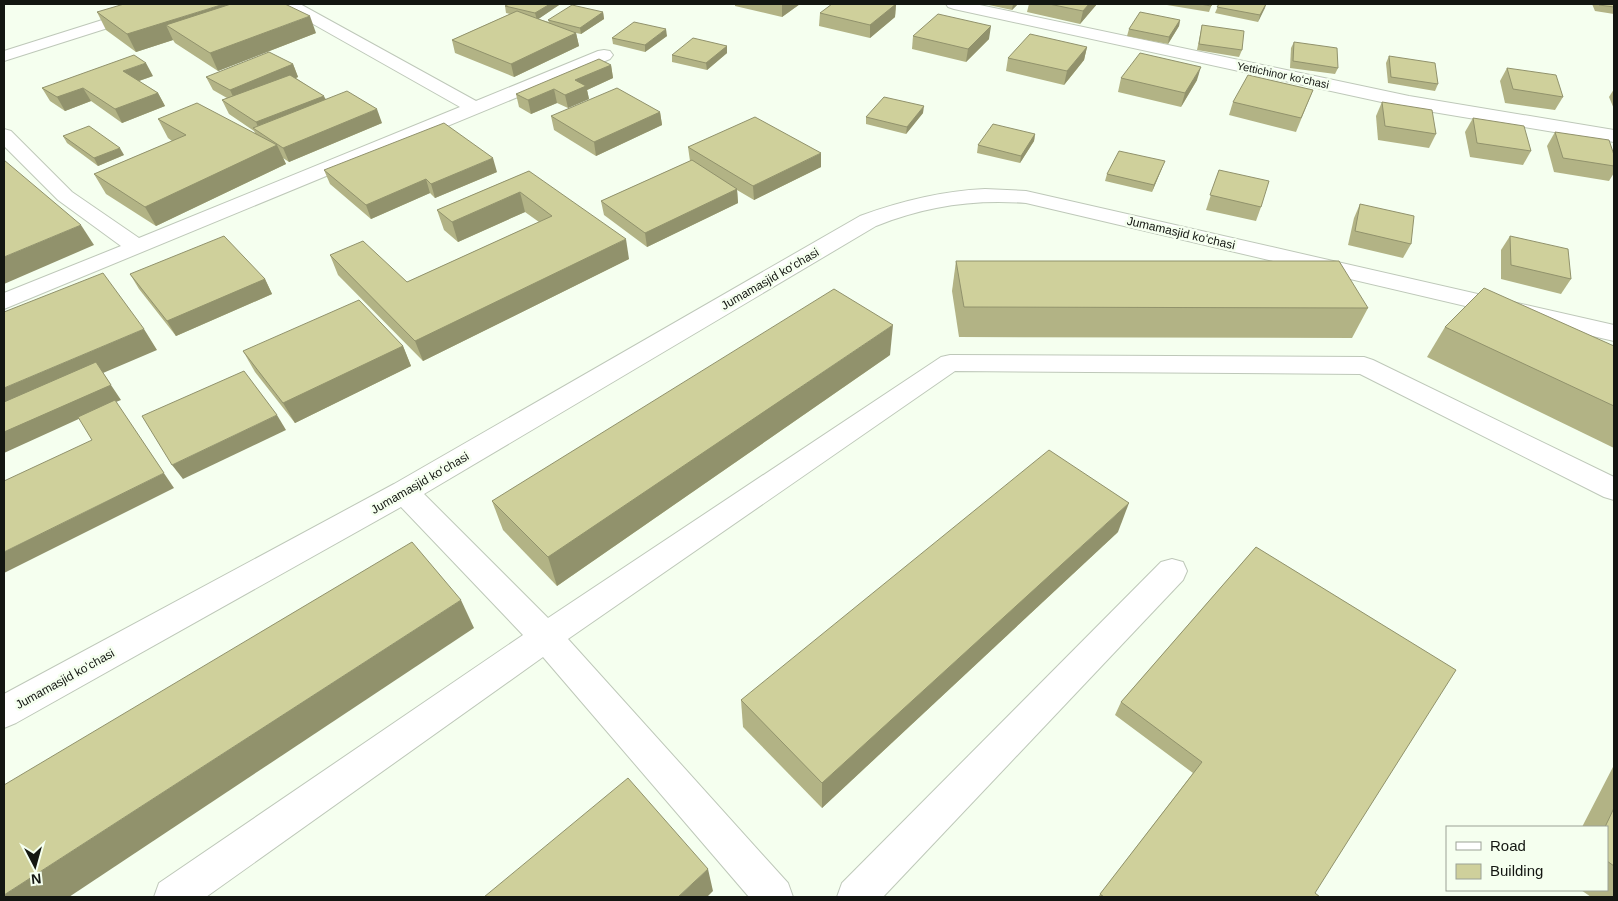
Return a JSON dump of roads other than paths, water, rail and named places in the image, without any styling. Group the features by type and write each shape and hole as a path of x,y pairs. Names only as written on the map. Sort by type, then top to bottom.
{"street":[{"path":"4,56 168,4"},
{"path":"289,4 475,108"},
{"name":"Yettichinor ko‘chasi","path":"954,4 1409,102 1614,136"},
{"path":"4,302 604,55"},
{"path":"4,135 65,196 137,247"},
{"name":"Jumamasjid koʻchasi","path":"4,712 404,492 868,221 904,206 964,195 991,194 1026,197 1614,333"},
{"path":"173,897 546,637 950,363 1364,366 1614,489"},
{"path":"404,492 546,637 774,897"},
{"path":"856,897 1172,571"}]}
